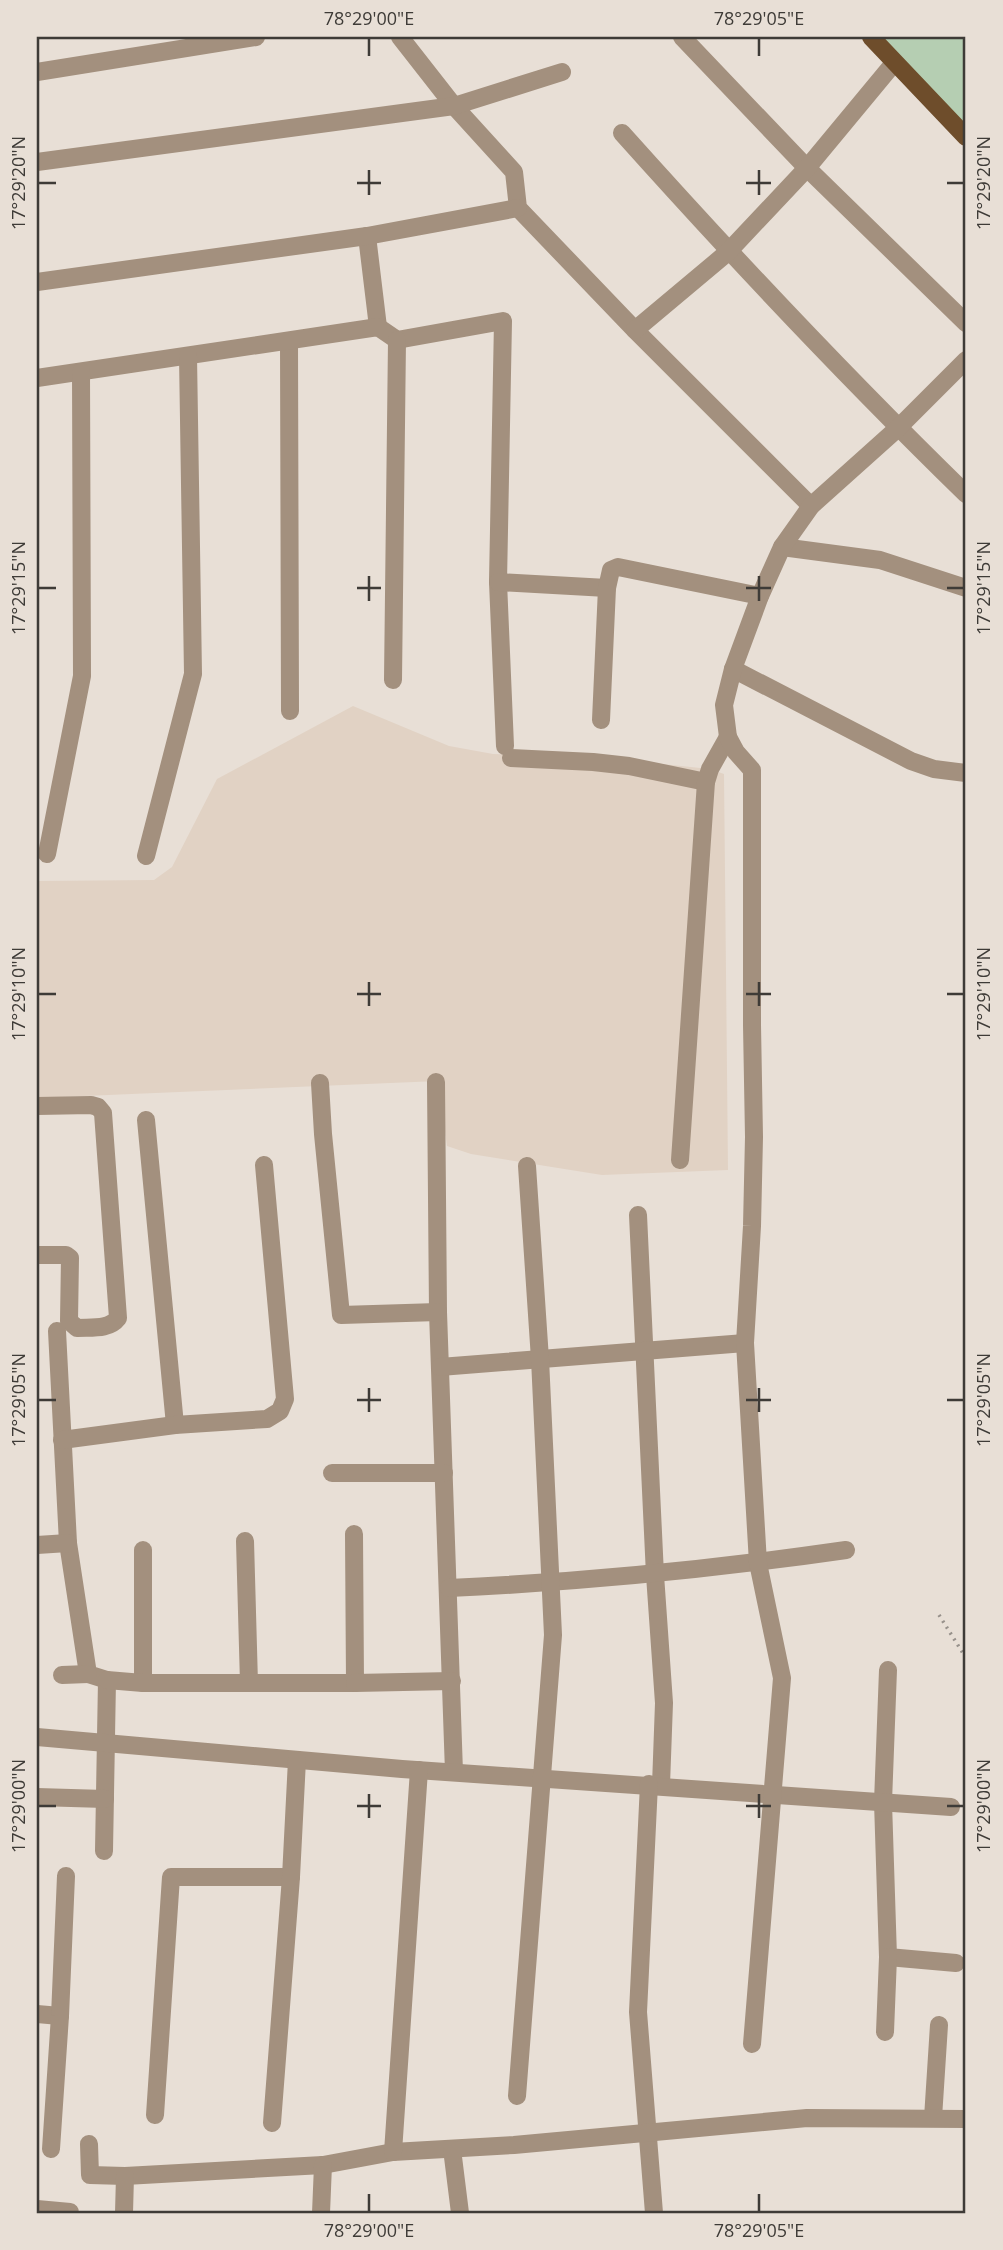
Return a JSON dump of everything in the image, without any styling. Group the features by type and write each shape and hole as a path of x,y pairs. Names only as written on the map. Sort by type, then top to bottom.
{"main road":[{"path":"871,37 966,138"}],"street":[{"path":"37,72 256,37"},
{"path":"400,37 454,106 514,172 518,208 635,330 811,506"},
{"path":"682,37 807,168 966,323"},
{"path":"635,330 728,252 807,168 894,63"},
{"path":"37,162 454,106 562,72"},
{"path":"621,132 728,252 898,428 966,494"},
{"path":"37,282 367,236 518,208"},
{"path":"367,236 378,327"},
{"path":"37,378 378,327 397,340 503,321 498,582 508,752 629,766 706,782"},
{"path":"393,680 397,340"},
{"path":"289,341 290,711"},
{"path":"146,856 193,674 188,356"},
{"path":"752,2043 782,1678 758,1563 745,1343 754,1137 752,770 736,752 728,737 724,705 733,669 760,596 782,547 811,506 898,428 966,360"},
{"path":"47,854 82,676 81,372"},
{"path":"782,547 880,560 966,588"},
{"path":"601,720 607,588 611,570 618,567 760,596"},
{"path":"498,582 607,588"},
{"path":"733,669 911,761 934,769 966,773"},
{"path":"680,1160 706,782 710,769 728,737"},
{"path":"436,1082 438,1312 454,1772"},
{"path":"320,1083 341,1315 438,1312"},
{"path":"37,1107 91,1105 98,1107 103,1113 118,1318 115,1323 110,1326 72,1326 69,1321 71,1258 66,1255 37,1255"},
{"path":"146,1120 175,1425"},
{"path":"62,1440 175,1425 267,1419 280,1411 285,1399 264,1165"},
{"path":"517,2096 552,1635 540,1360 527,1166"},
{"path":"638,1215 655,1575 664,1703 638,2012 654,2213"},
{"path":"57,1331 68,1543 88,1674"},
{"path":"440,1367 745,1343"},
{"path":"332,1474 444,1473"},
{"path":"354,1534 355,1683"},
{"path":"246,1541 249,1683"},
{"path":"37,1545 68,1543"},
{"path":"143,1550 143,1683"},
{"path":"449,1588 550,1584 655,1575 846,1550"},
{"path":"885,2032 888,1957 883,1802 888,1670"},
{"path":"62,1675 88,1674 107,1680 143,1683 452,1681"},
{"path":"104,1851 107,1680"},
{"path":"37,1737 419,1770 951,1807"},
{"path":"272,2123 291,1877 296,1759"},
{"path":"393,2152 419,1770"},
{"path":"37,1797 105,1799"},
{"path":"51,2149 66,1876"},
{"path":"155,2115 171,1877 291,1877"},
{"path":"888,1957 956,1963"},
{"path":"37,2014 60,2016"},
{"path":"933,2118 940,2025"},
{"path":"89,2144 90,2175 125,2176 323,2165 393,2152 648,2134 828,2117 966,2119"},
{"path":"452,2149 460,2213"},
{"path":"321,2213 323,2165"},
{"path":"124,2213 125,2176"},
{"path":"37,2209 71,2212"}],"path":[{"path":"939,1615 966,1658"}],"shaded area":[{"path":"353,706 449,746 493,754 604,758 710,769 724,774 728,1170 602,1175 471,1154 447,1146 438,1081 37,1098 37,881 154,880 172,867 217,779"}],"green space":[{"path":"865,37 966,37 966,141"}]}
